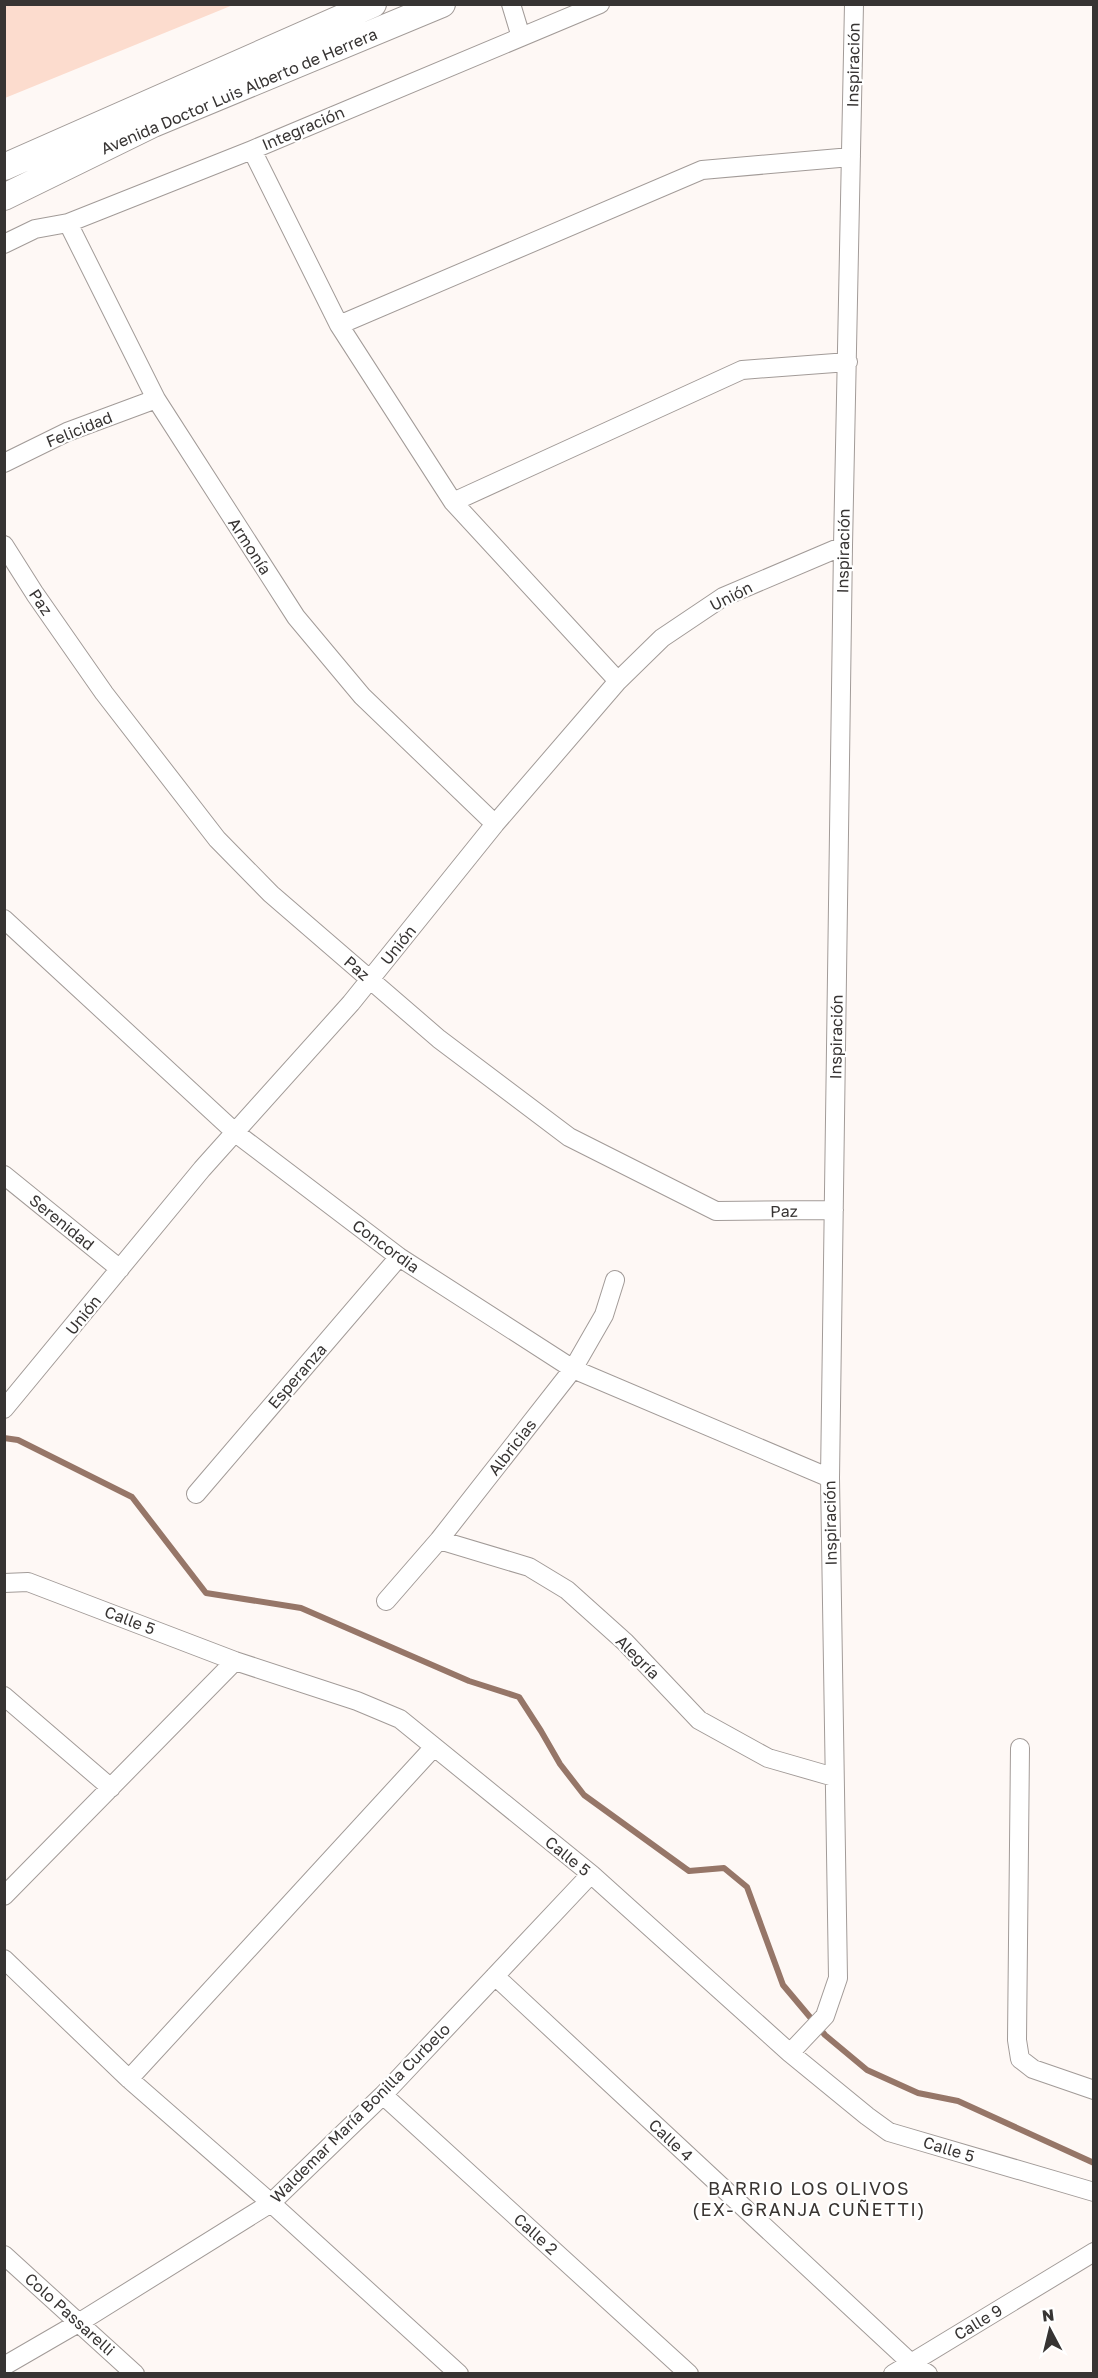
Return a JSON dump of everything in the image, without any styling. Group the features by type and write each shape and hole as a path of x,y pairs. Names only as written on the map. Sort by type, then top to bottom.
{"main road":[{"name":"Avenida Doctor Luis Alberto de Herrera","path":"4,167 373,4"},
{"name":"Avenida Doctor Luis Alberto de Herrera","path":"4,197 153,124 442,4"}],"street":[{"path":"511,4 521,37"},
{"name":"Integración","path":"4,244 34,229 68,223 252,150 600,4"},
{"name":"Inspiración","path":"790,2053 825,2016 838,1978 830,1478 843,546 854,4"},
{"path":"252,150 339,325 453,502 618,681"},
{"path":"339,325 702,170 851,157"},
{"name":"Armonía","path":"68,223 156,399 296,617 362,696 495,824"},
{"path":"453,502 742,370 848,362"},
{"name":"Felicidad","path":"4,463 67,432 156,399"},
{"name":"Paz","path":"4,545 104,693 217,839 271,894 439,1039 568,1137 716,1211 834,1210"},
{"name":"Unión","path":"4,1409 235,1132 370,979 495,824 618,681 662,638 723,597 843,546"},
{"name":"Concordia","path":"4,919 235,1132 399,1257 573,1369 830,1478"},
{"name":"Serenidad","path":"4,1175 120,1269"},
{"name":"Esperanza","path":"196,1494 399,1257"},
{"name":"Albricias","path":"386,1601 439,1539 573,1369 604,1314 615,1280"},
{"name":"Alegría","path":"439,1539 529,1567 567,1590 624,1642 699,1720 768,1758 834,1777"},
{"name":"Calle 5","path":"4,1583 28,1582 235,1661 357,1701 400,1719 591,1874 790,2053 890,2132 1094,2192"},
{"path":"4,1896 235,1661"},
{"path":"4,1696 111,1788"},
{"path":"129,2079 434,1747"},
{"path":"1020,1748 1017,2040 1020,2059 1033,2069 1094,2090"},
{"name":"Waldemar María Bonilla Curbelo","path":"4,2366 80,2322 271,2203 383,2095 591,1874"},
{"path":"4,1959 129,2079 271,2203 459,2373"},
{"name":"Calle 4","path":"495,1976 911,2363 928,2373"},
{"name":"Calle 2","path":"383,2095 689,2373"},
{"name":"Calle 9","path":"893,2373 1094,2252"},
{"name":"Colo Passarelli","path":"4,2255 135,2373"}],"shaded area":[{"path":"5,4 233,4 233,5 5,98"}],"waterway":[{"path":"4,1438 18,1440 132,1497 206,1593 301,1608 469,1681 519,1697 560,1764 584,1795 689,1871 724,1868 747,1887 783,1985 825,2035 867,2070 918,2093 958,2101 1094,2163"}],"district":[{"name":"BARRIO LOS OLIVOS (EX- GRANJA CUÑETTI)","path":"809,2198"}]}
